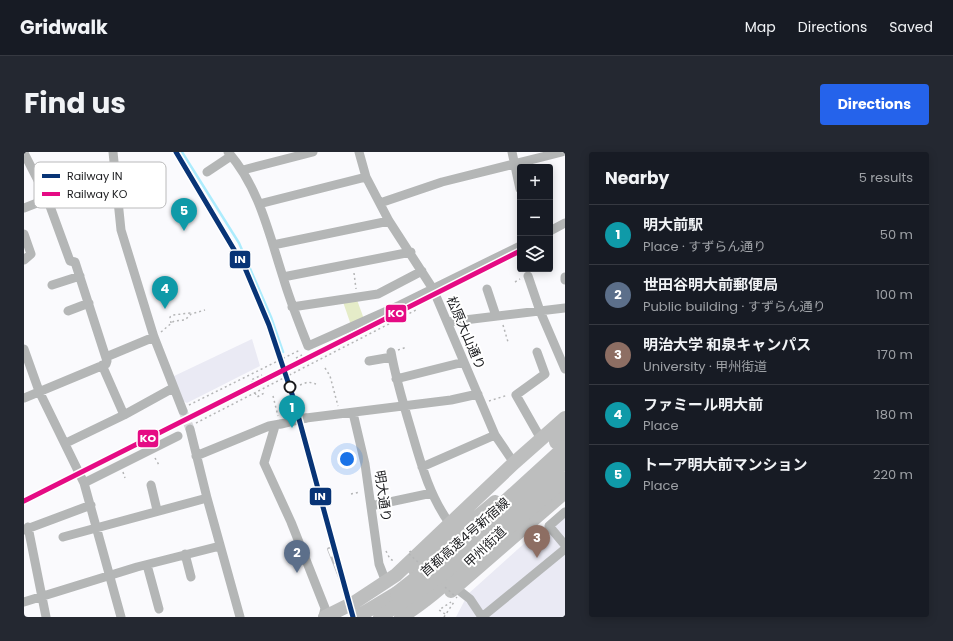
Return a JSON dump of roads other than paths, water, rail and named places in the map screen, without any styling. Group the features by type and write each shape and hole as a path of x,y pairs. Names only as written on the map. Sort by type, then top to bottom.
{"highway":[{"path":"450,524 556,437 565,418"},
{"path":"397,593 438,557 556,437 565,425"},
{"path":"356,609 386,582 407,566 514,463 556,437"},
{"name":"甲州街道","path":"324,617 340,615 356,609 400,582 429,559 556,437"},
{"name":"首都高速4号新宿線","path":"356,609 397,593 449,552 565,447"},
{"name":"首都高速4号新宿線","path":"380,617 443,574 565,462"},
{"name":"甲州街道","path":"401,617 420,606 449,581 565,471"},
{"path":"456,593 565,476"},
{"path":"390,617 448,579 492,543 565,479"},
{"path":"492,543 513,533 565,484"},
{"path":"416,617 456,593 565,492"}],"street":[{"path":"113,152 113,162"},
{"path":"244,170 311,152"},
{"name":"松原大山通り","path":"359,152 366,177 389,221 411,252 433,289 495,435 514,463"},
{"path":"512,152 517,176"},
{"path":"380,203 442,182 562,152"},
{"path":"28,154 34,168"},
{"path":"207,172 230,154 244,170 259,204 292,307 312,349 517,247"},
{"path":"259,204 366,177"},
{"path":"24,208 34,204"},
{"path":"51,208 70,261 75,262 80,276 89,303 104,361 124,415"},
{"path":"118,208 121,230 154,336 182,410"},
{"path":"273,245 389,221"},
{"path":"553,229 565,223"},
{"path":"24,234 31,254 24,260"},
{"path":"283,277 353,265 411,252"},
{"path":"292,307 378,294 422,270"},
{"path":"52,285 80,276"},
{"path":"528,276 540,311 565,369"},
{"path":"487,289 498,316"},
{"path":"68,311 89,303"},
{"path":"448,322 565,308"},
{"path":"24,398 154,336"},
{"path":"24,350 39,391 66,443 84,483 121,617"},
{"path":"537,352 545,374 516,395 556,437"},
{"path":"369,361 391,355 396,379 422,467 432,494 450,524"},
{"path":"396,379 464,362"},
{"path":"66,443 124,415 173,388"},
{"path":"196,456 278,422 451,400 478,394"},
{"name":"明大通り","path":"353,413 361,441 379,564 386,582"},
{"path":"278,422 264,463 291,522 325,608 324,617"},
{"path":"192,427 196,456 240,617"},
{"path":"422,467 495,435"},
{"path":"84,483 178,436"},
{"path":"151,485 157,510"},
{"path":"371,506 432,494"},
{"path":"63,537 157,510 207,498"},
{"path":"46,617 26,528 91,505"},
{"path":"565,512 549,526 565,545"},
{"path":"24,602 185,554 220,546"},
{"path":"456,593 470,600 482,617 565,549"},
{"path":"185,554 191,578"},
{"path":"147,565 159,609"}],"waterway":[{"path":"182,152 239,243 271,317 283,352"}],"tunnel":[{"path":"183,411 190,429"}],"railway":[{"path":"329,549 344,587"}],"rail line":[{"name":"IN","path":"176,152 245,268 269,325 293,397 353,617"},
{"name":"KO","path":"24,501 517,253"}],"place":[{"name":"トーア明大前マンション","path":"184,231"},
{"name":"ファミール明大前","path":"165,309"},
{"name":"明大前駅","path":"292,428"},
{"name":"明治大学 和泉キャンパス","path":"537,558"},
{"name":"世田谷明大前郵便局","path":"297,573"}]}
